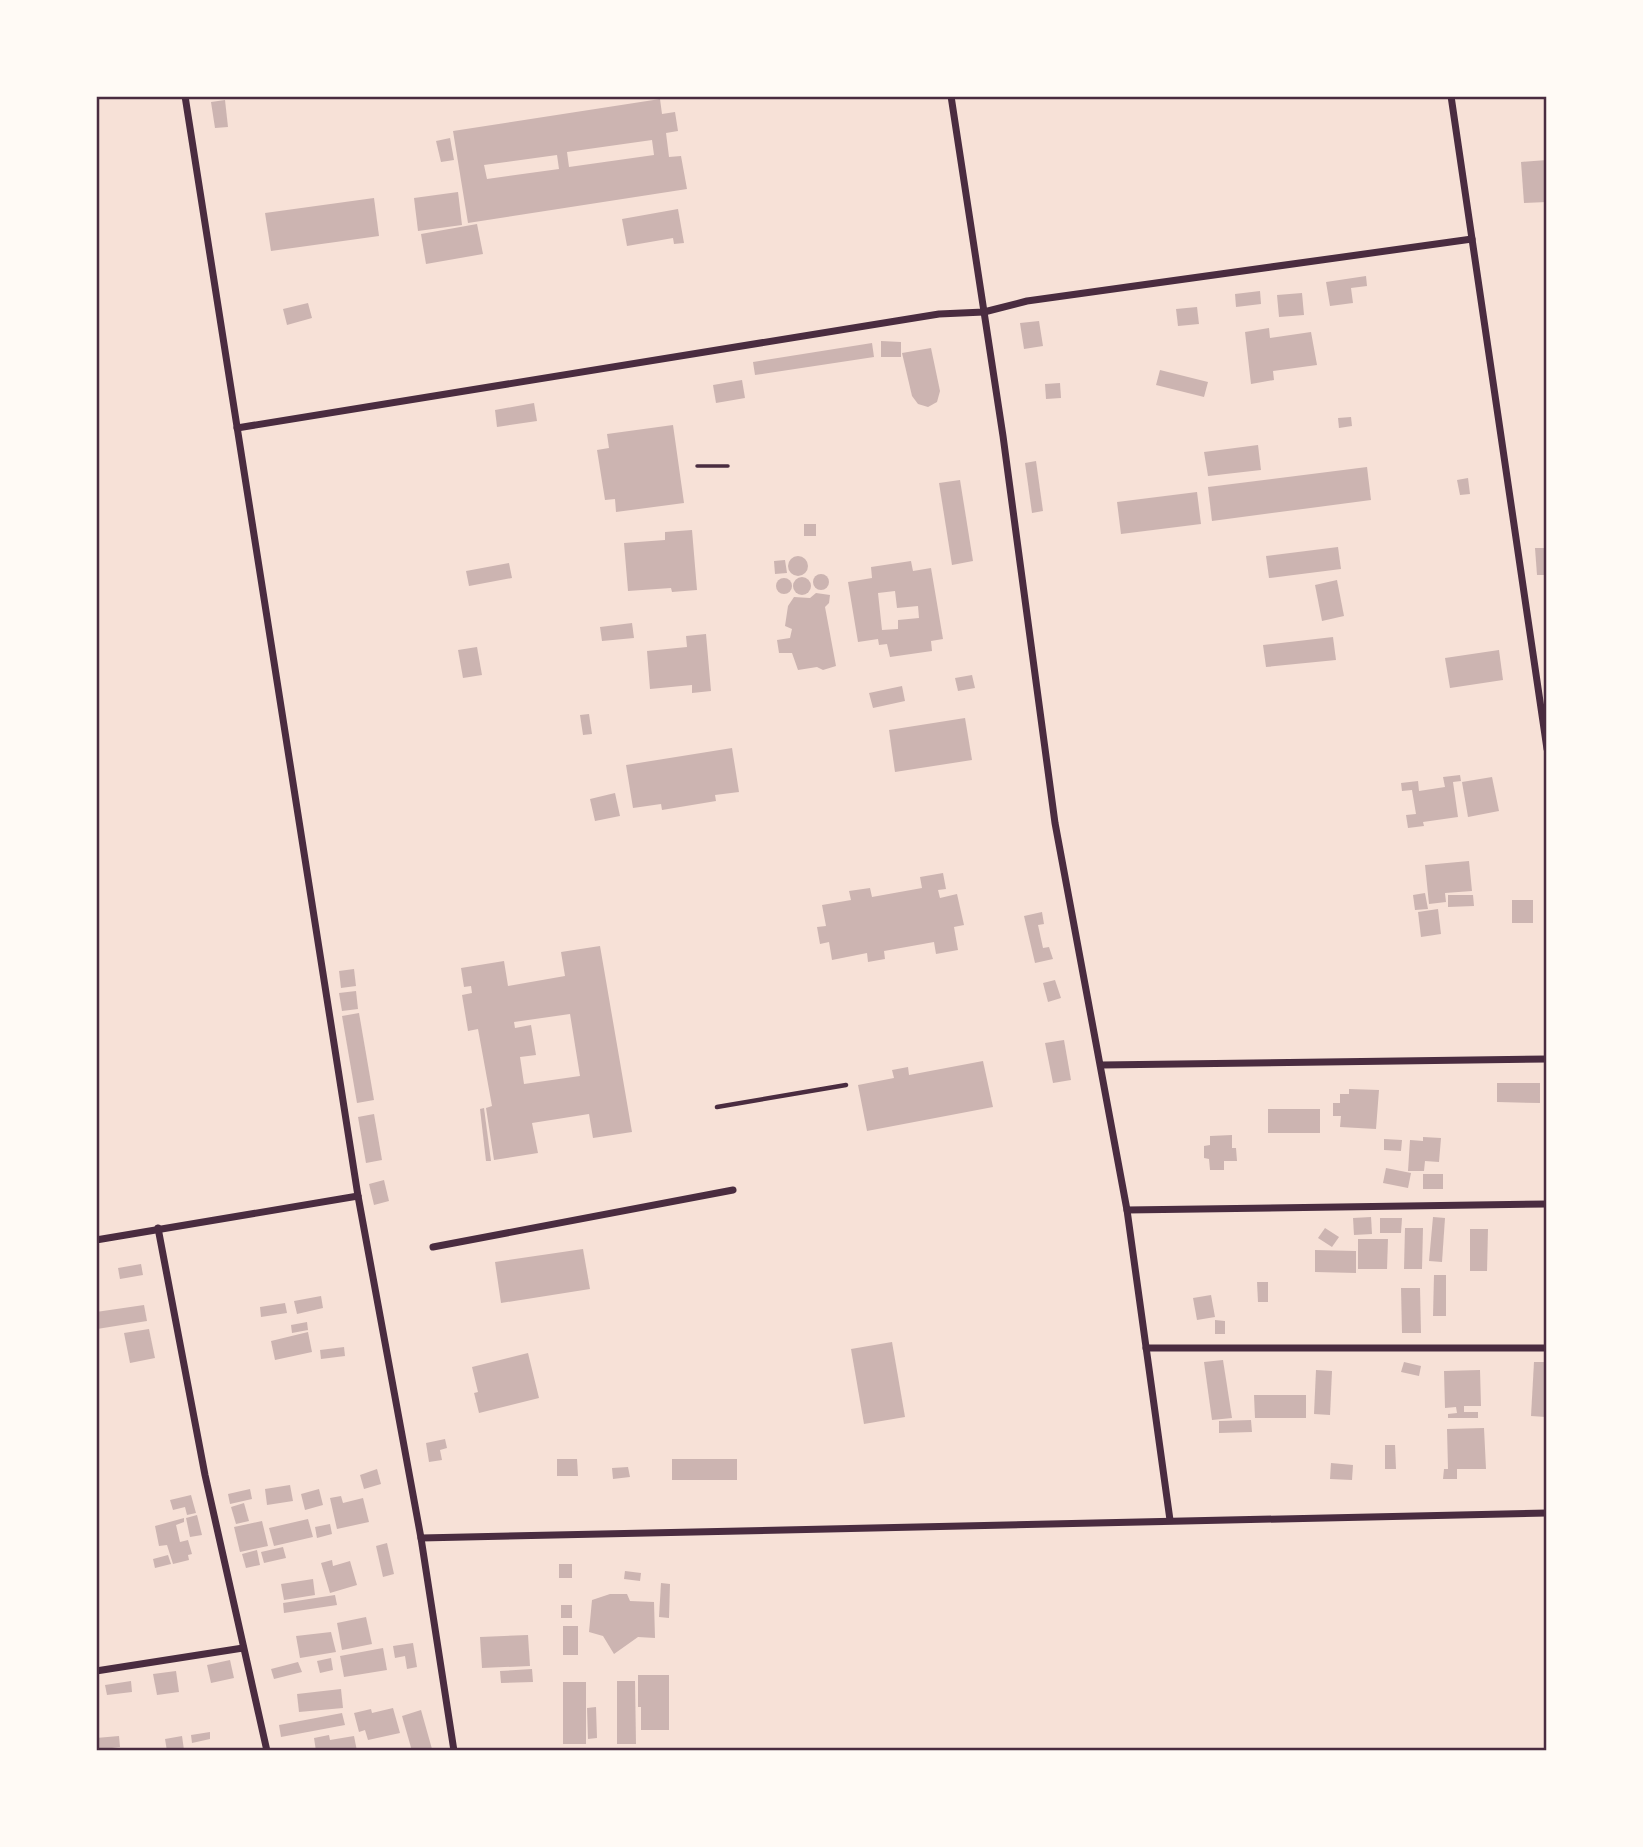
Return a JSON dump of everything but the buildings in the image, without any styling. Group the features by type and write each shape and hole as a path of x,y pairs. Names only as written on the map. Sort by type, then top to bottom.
{"street":[{"path":"185,96 358,1196 421,1538 454,1751"},
{"path":"951,96 1055,822 1127,1210 1170,1520"},
{"path":"1451,96 1547,749"},
{"path":"237,428 939,314 984,312 1027,301 1472,239"},
{"path":"1102,1065 1547,1059"},
{"path":"433,1247 733,1190"},
{"path":"96,1240 358,1196"},
{"path":"1127,1210 1547,1204"},
{"path":"158,1228 205,1475 267,1751"},
{"path":"1146,1348 1547,1348"},
{"path":"421,1538 1547,1513"},
{"path":"96,1671 243,1648"}],"lane":[{"path":"717,1107 846,1084"}],"path":[{"path":"697,466 728,466"}]}
